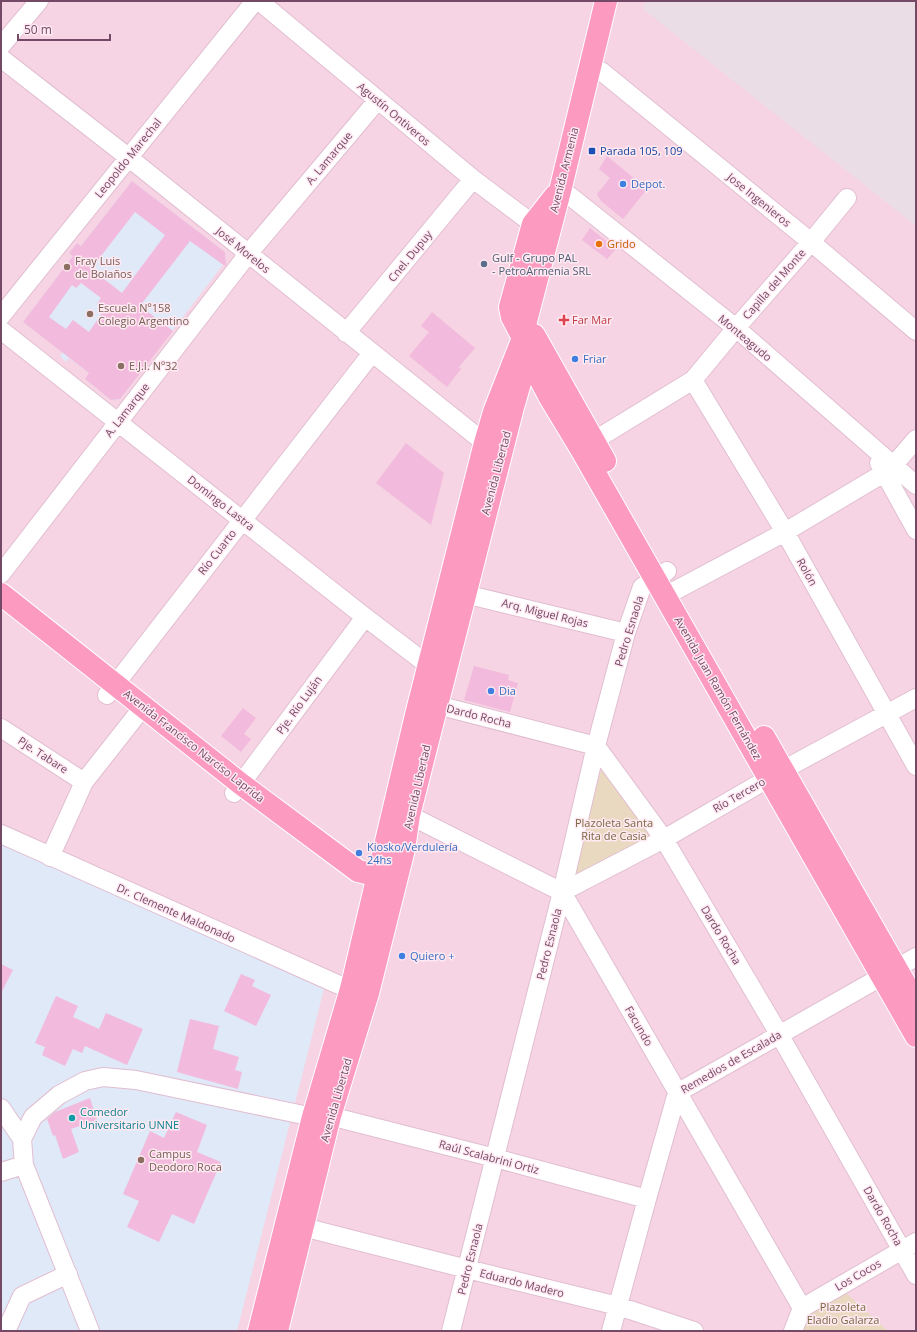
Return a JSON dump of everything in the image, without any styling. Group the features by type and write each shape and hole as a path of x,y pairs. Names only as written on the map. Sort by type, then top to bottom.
{"main road":[{"name":"Avenida Armenia","path":"528,343 565,193 606,1"},
{"name":"Avenida Armenia","path":"565,193 601,71 619,1"},
{"path":"528,343 512,318 510,307 533,224 565,193"},
{"name":"Avenida Juan Ramón Fernández","path":"528,343 549,396 587,444"},
{"name":"Avenida Juan Ramón Fernández","path":"528,343 889,972 916,1036"},
{"name":"Avenida Libertad","path":"259,1331 322,1116 368,993 379,888 404,849 408,815 437,705 437,666 465,594 528,343"},
{"name":"Avenida Libertad","path":"276,1331 303,1227 322,1116 351,989 437,666 485,443 494,412 528,343"},
{"path":"513,407 530,394 549,396"},
{"name":"Avenida Francisco Narciso Laprida","path":"1,594 111,690"},
{"name":"Avenida Francisco Narciso Laprida","path":"1,611 111,690 238,789 358,871 379,888"},
{"name":"Avenida Juan Ramón Fernández","path":"889,972 916,1003"}],"street":[{"path":"1,46 38,1"},
{"name":"Leopoldo Marechal","path":"1,316 255,1"},
{"name":"Agustín Ontiveros","path":"259,1 377,101 473,179 533,224"},
{"name":"José Morelos","path":"1,58 128,157 485,443"},
{"name":"Jose Ingenieros","path":"601,71 811,242 916,331"},
{"name":"A. Lamarque","path":"1,574 248,254 377,101"},
{"name":"Cnel. Dupuy","path":"346,333 473,179"},
{"name":"Monteagudo","path":"565,193 736,328 867,443 889,469 916,485"},
{"name":"Capilla del Monte","path":"587,444 694,380 736,328 847,198"},
{"name":"Domingo Lastra","path":"1,330 365,617 437,666"},
{"name":"Río Cuarto","path":"111,690 372,353"},
{"name":"Rolón","path":"694,380 785,532 886,715 916,766"},
{"name":"Pedro Esnaola","path":"451,1331 562,892 596,746 626,633 642,587 666,584 785,532 889,469 916,439"},
{"path":"889,469 916,530"},
{"name":"Arq. Miguel Rojas","path":"465,594 626,633"},
{"name":"Pje. Río Luján","path":"238,789 365,617"},
{"name":"Río Tercero","path":"562,892 664,839 776,774 916,698"},
{"name":"Dardo Rocha","path":"437,705 596,746 664,839 779,1034 909,1246 916,1275"},
{"path":"50,857 84,782 139,712"},
{"name":"Pje. Tabare","path":"1,728 84,782"},
{"path":"408,815 562,892"},
{"name":"Dr. Clemente Maldonado","path":"1,834 351,989"},
{"name":"Facundo","path":"562,892 802,1308"},
{"name":"Remedios de Escalada","path":"611,1331 677,1092 916,957"},
{"name":"Raúl Scalabrini Ortiz","path":"22,1139 33,1117 59,1095 85,1081 103,1077 136,1080 322,1116 495,1158 647,1199"},
{"path":"1,1108 22,1139 24,1165 90,1331"},
{"path":"1,1172 24,1165"},
{"name":"Eduardo Madero","path":"303,1227 618,1306 694,1331"},
{"name":"Los Cocos","path":"802,1308 909,1246"},
{"path":"6,1331 22,1296 68,1274"},
{"path":"792,1331 802,1308"}],"shaded area":[{"path":"1,1 916,1 916,1331 1,1331"},
{"path":"645,1 916,1 916,226 643,9"},
{"path":"132,181 225,252 226,261 120,399 111,400 85,379 89,373 69,358 66,362 60,356 63,352 23,322 73,256 69,253 77,243 81,246"},
{"name":"Campus Deodoro Roca","path":"1,843 324,989 237,1331 1,1331"}],"green space":[{"name":"Plazoleta Santa Rita de Casia","path":"602,768 658,839 569,885"},
{"name":"Plazoleta Eladio Galarza","path":"845,1292 888,1331 801,1331 808,1314"}],"building":[{"name":"Depot.","path":"607,156 647,189 623,219 601,201 597,194 610,178 599,169"},
{"path":"132,181 225,252 225,266 190,241 140,306 173,331 120,399 111,400 85,379 89,373 23,322 73,256 69,253 77,243 81,246","holes":["135,212 165,235 122,293 91,269","81,283 101,298 97,304 104,310 89,332 73,320 66,329 49,317 72,285 76,288"]},
{"name":"Grido","path":"590,228 616,249 607,259 582,240"},
{"path":"432,312 475,348 459,367 461,369 447,387 409,356 429,332 421,326"},
{"path":"406,443 444,473 431,525 376,483"},
{"name":"Dia","path":"474,666 509,675 508,680 518,683 510,712 464,700"},
{"path":"243,708 256,718 244,734 251,739 241,752 221,736"},
{"path":"1,964 13,970 1,993"},
{"path":"241,974 255,980 252,986 271,995 256,1026 224,1011"},
{"path":"56,996 78,1006 73,1017 99,1029 106,1013 143,1029 127,1065 85,1046 82,1053 73,1049 65,1066 42,1055 45,1047 35,1043"},
{"path":"190,1019 219,1026 213,1049 239,1057 235,1070 242,1072 238,1089 177,1072"},
{"name":"Comedor Universitario UNNE","path":"90,1098 97,1120 71,1129 79,1152 63,1159 55,1135 53,1136 47,1119 55,1112"},
{"path":"176,1112 207,1125 197,1152 221,1162 194,1224 172,1214 159,1242 127,1227 139,1201 123,1194 150,1131 164,1138"}],"place":[{"name":"Parada 105, 109","path":"592,151"},
{"name":"Depot.","path":"623,184"},
{"name":"Grido","path":"599,244"},
{"name":"Gulf - Grupo PAL - PetroArmenia SRL","path":"484,264"},
{"name":"Fray Luis de Bolaños","path":"67,267"},
{"name":"Escuela Nº158 Colegio Argentino","path":"90,314"},
{"name":"Far Mar","path":"564,320"},
{"name":"Friar","path":"575,359"},
{"name":"E.J.I. Nº32","path":"121,366"},
{"name":"Dia","path":"491,691"},
{"name":"Kiosko/Verdulería 24hs","path":"359,853"},
{"name":"Quiero +","path":"402,956"},
{"name":"Comedor Universitario UNNE","path":"72,1118"},
{"name":"Campus Deodoro Roca","path":"141,1160"}]}
